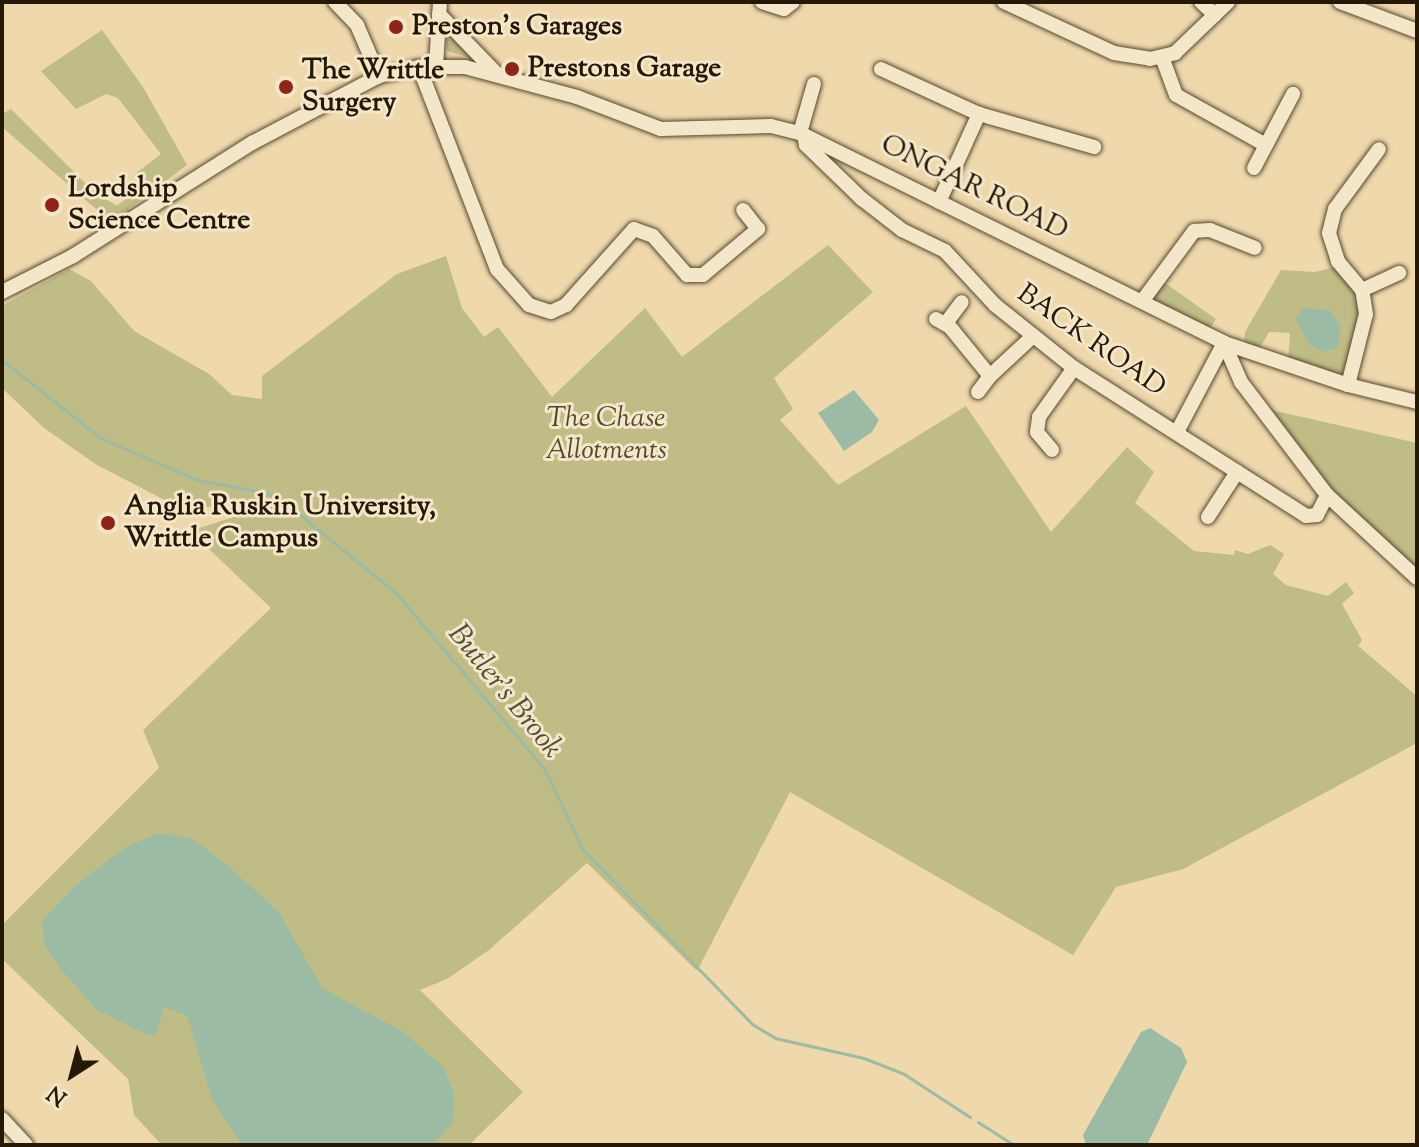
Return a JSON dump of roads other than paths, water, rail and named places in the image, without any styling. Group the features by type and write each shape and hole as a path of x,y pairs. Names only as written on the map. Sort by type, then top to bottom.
{"street":[{"path":"335,2 357,25 379,76"},
{"path":"762,2 784,9 793,2"},
{"path":"1004,2 1114,53 1162,57 1186,45 1228,2"},
{"path":"1201,2 1215,15"},
{"path":"1340,2 1417,31"},
{"path":"436,6 436,66"},
{"name":"ONGAR ROAD","path":"436,6 497,74"},
{"path":"1162,57 1176,95 1266,145"},
{"name":"ONGAR ROAD","path":"2,292 73,256 252,143 379,76 436,66 497,74 577,97 661,129 745,125 802,134 1143,300 1224,343 1348,385 1417,402"},
{"path":"419,67 497,269 529,305 551,312 566,305 634,229 653,236 687,275 703,275 758,229 743,210"},
{"path":"881,69 979,114 1094,147"},
{"path":"802,134 814,84"},
{"path":"1254,168 1293,94"},
{"path":"939,202 979,114"},
{"name":"BACK ROAD","path":"802,134 806,145 862,199 902,230 945,251 995,305 1074,368 1312,518 1327,495"},
{"path":"1348,385 1366,314 1362,290 1333,253 1329,233 1335,209 1379,149"},
{"path":"1143,300 1194,231 1210,230 1255,248"},
{"path":"1362,290 1399,273"},
{"path":"962,302 941,321 990,376"},
{"path":"978,392 990,376 1033,336"},
{"path":"1177,432 1224,343"},
{"path":"1224,343 1241,382 1327,495 1417,578"},
{"path":"1052,450 1037,432 1039,417 1074,368"},
{"path":"1208,517 1237,472"},
{"path":"2,1119 26,1145"}],"waterway":[{"name":"Butler's Brook","path":"2,360 99,437 197,480 268,493 299,514 397,594 545,770 583,850 752,1024 775,1038 864,1058 904,1074 970,1117"},
{"name":"Butler's Brook","path":"978,1122 1014,1145"}],"place":[{"name":"Preston's Garages","path":"396,27"},
{"name":"Prestons Garage","path":"512,69"},
{"name":"The Writtle Surgery","path":"286,87"},
{"name":"Lordship Science Centre","path":"52,205"},
{"name":"Anglia Ruskin University, Writtle Campus","path":"108,523"}],"park label":[{"name":"The Chase Allotments","path":"606,435"}]}
